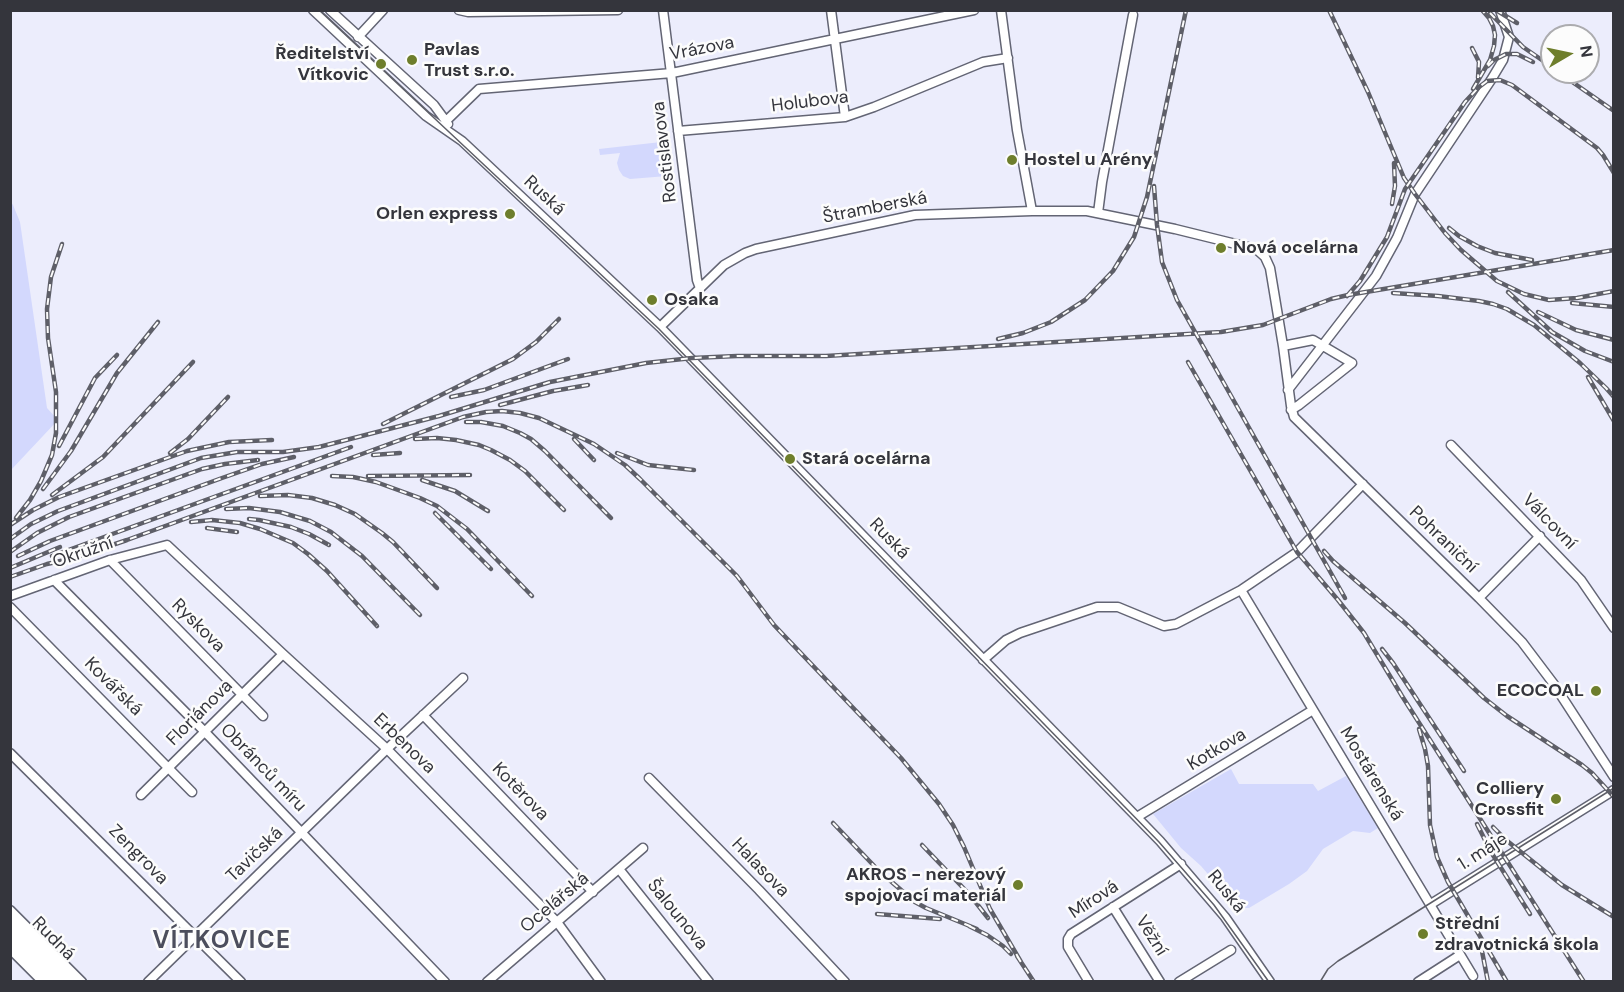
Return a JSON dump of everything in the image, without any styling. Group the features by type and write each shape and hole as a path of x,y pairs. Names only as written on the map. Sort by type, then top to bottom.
{"highway":[{"name":"Rudná","path":"10,922 70,981"},
{"name":"Rudná","path":"10,936 56,981"}],"street":[{"name":"Ruská","path":"313,10 426,116 462,141"},
{"name":"Ruská","path":"330,10 434,105 462,141 660,327 1137,817 1226,917 1270,981"},
{"path":"358,37 383,10"},
{"path":"459,10 468,12 618,10"},
{"name":"Rostislavova","path":"663,10 697,280 700,288"},
{"path":"831,10 845,117"},
{"name":"Vrázova","path":"446,122 479,89 672,73 974,10"},
{"path":"1001,10 1020,149 1032,211"},
{"path":"1288,390 1376,276 1397,238 1414,194 1503,60 1509,37 1500,10"},
{"path":"1098,213 1103,172 1133,15"},
{"name":"Holubova","path":"678,131 845,117 983,62 1008,58"},
{"name":"Štramberská","path":"660,327 730,261 756,249 915,215 1070,210 1098,213 1162,226 1259,251 1269,264 1279,320"},
{"name":"Pohraniční","path":"1279,320 1288,390 1292,410 1297,419 1479,597 1533,655 1614,777"},
{"path":"1283,346 1313,340 1352,363 1292,410"},
{"name":"Válcovní","path":"1451,445 1584,584 1614,628"},
{"path":"983,660 1006,640 1020,633 1097,607 1118,607 1164,626 1176,624 1241,590 1297,552 1363,484"},
{"path":"1479,597 1540,536"},
{"name":"Okružní","path":"10,596 110,560 167,545"},
{"name":"Erbenova","path":"167,545 387,749 557,922 601,981"},
{"name":"Ryskova","path":"110,560 263,716"},
{"name":"Obránců míru","path":"54,580 446,981"},
{"name":"Mostárenská","path":"1241,590 1473,976"},
{"name":"Kovářská","path":"10,607 192,792"},
{"name":"Floriánova","path":"141,795 283,654"},
{"name":"Tavičská","path":"148,981 463,678"},
{"name":"Kotkova","path":"1137,817 1313,710"},
{"name":"Kotěrova","path":"423,715 593,892"},
{"name":"Zengrova","path":"10,753 241,981"},
{"name":"Halasova","path":"649,778 845,981"},
{"name":"1. máje","path":"1431,904 1614,790"},
{"name":"Ocelářská","path":"487,981 643,848"},
{"name":"Mírová","path":"1089,981 1069,950 1068,939 1074,932 1181,864"},
{"name":"Šalounova","path":"619,869 709,981"},
{"name":"Věžní","path":"1113,907 1160,981"},
{"path":"10,910 82,981"},
{"path":"10,949 43,981"},
{"path":"1179,981 1231,950"},
{"path":"1418,981 1460,955"}],"shaded area":[{"path":"670,141 671,147 668,148 673,162 667,176 630,179 623,176 619,170 617,163 620,153 600,155 599,149"},
{"path":"11,202 20,222 47,408 58,420 11,470"},
{"path":"1231,769 1239,784 1313,784 1318,791 1346,776 1378,828 1370,833 1353,831 1323,849 1307,871 1289,884 1249,908 1237,908 1153,814"}],"tram line":[{"path":"319,10 659,329 1159,842 1214,905 1269,982"},
{"path":"1320,982 1328,969 1338,961 1614,788"}],"railway":[{"path":"998,339 1023,333 1051,322 1085,300 1113,271 1134,237 1147,197 1186,10"},
{"path":"1329,10 1368,92 1404,178 1445,233 1461,250 1497,281 1524,294 1549,300 1577,298 1614,291"},
{"path":"1473,89 1490,60 1494,46 1493,26 1482,10"},
{"path":"1496,10 1517,23"},
{"path":"1490,13 1523,47 1540,59"},
{"path":"1472,48 1479,62 1478,78"},
{"path":"1488,66 1506,54 1517,54 1533,62"},
{"path":"1347,296 1360,281 1387,237 1405,189 1465,102 1487,81 1500,80 1512,85 1597,148 1614,173"},
{"path":"1575,84 1614,111"},
{"path":"1392,204 1395,186 1394,163"},
{"path":"1154,186 1162,262 1177,300 1345,598"},
{"path":"1449,228 1477,246 1495,253 1532,260"},
{"path":"16,518 41,481 52,455 56,433 56,392 48,338 47,309 51,277 62,244"},
{"path":"1561,259 1614,250"},
{"path":"10,539 31,524 58,511 201,458 237,452 283,452 319,447 439,416 550,382 646,363 737,356 826,356 1221,332 1263,325 1331,299 1348,295 1569,258"},
{"path":"1508,292 1552,332 1585,351 1614,362"},
{"path":"1393,293 1479,301 1507,309 1534,325 1580,363 1614,397"},
{"path":"1572,303 1614,307"},
{"path":"1538,312 1576,330 1614,340"},
{"path":"383,424 513,359 536,342 559,319"},
{"path":"43,489 71,451 117,373 158,322"},
{"path":"59,446 95,378 117,355"},
{"path":"451,397 484,390 568,359"},
{"path":"52,495 103,457 193,362"},
{"path":"1188,362 1297,552 1364,633 1584,982"},
{"path":"1588,377 1614,421"},
{"path":"500,405 553,391 588,385"},
{"path":"170,453 188,439 228,397"},
{"path":"10,577 127,540 463,417 502,411 539,418 594,444 625,465 640,479 737,576 774,625 901,758 939,804 953,825 990,909 1021,962"},
{"path":"466,422 503,426 531,439 611,518"},
{"path":"415,439 456,440 491,450 525,471 564,510"},
{"path":"574,439 594,460"},
{"path":"10,525 59,497 187,451 229,442 272,440"},
{"path":"52,556 351,447"},
{"path":"373,455 400,453"},
{"path":"617,453 648,465 694,470"},
{"path":"18,556 50,541 222,478 262,464 294,457"},
{"path":"10,552 37,533 69,517 202,469 258,460"},
{"path":"368,476 470,475"},
{"path":"332,476 353,477 376,482 437,506 467,529 532,596"},
{"path":"422,480 455,491 488,511"},
{"path":"260,496 288,495 312,498 355,514 393,542 437,588"},
{"path":"226,509 249,508 280,512 310,521 331,532 362,556 420,615"},
{"path":"435,513 491,569"},
{"path":"249,519 291,527 329,545"},
{"path":"191,522 212,520 240,523 293,543 327,571 377,626"},
{"path":"207,528 237,532"},
{"path":"10,568 60,547"},
{"path":"1324,551 1484,698 1507,716 1582,765 1614,797"},
{"path":"1382,649 1464,771"},
{"path":"1419,729 1428,766 1430,825 1437,857 1448,882 1507,982"},
{"path":"833,823 879,871 915,902 977,929"},
{"path":"1477,824 1491,852 1530,914"},
{"path":"1493,827 1562,885 1614,917"},
{"path":"922,845 970,895 988,918"},
{"path":"877,914 940,919"},
{"path":"969,926 987,935 1011,954"},
{"path":"1481,946 1488,982"},
{"path":"1017,956 1034,982"}],"place":[{"name":"Pavlas Trust s.r.o.","path":"412,60"},
{"name":"Ředitelství Vítkovic","path":"381,64"},
{"name":"Hostel u Arény","path":"1012,160"},
{"name":"Orlen express","path":"510,214"},
{"name":"Nová ocelárna","path":"1221,248"},
{"name":"Osaka","path":"652,300"},
{"name":"Stará ocelárna","path":"790,459"},
{"name":"ECOCOAL","path":"1596,691"},
{"name":"Colliery Crossfit","path":"1556,799"},
{"name":"AKROS - nerezový spojovací materiál","path":"1018,885"},
{"name":"Střední zdravotnická škola","path":"1423,934"}],"district":[{"name":"VÍTKOVICE","path":"222,942"}]}
